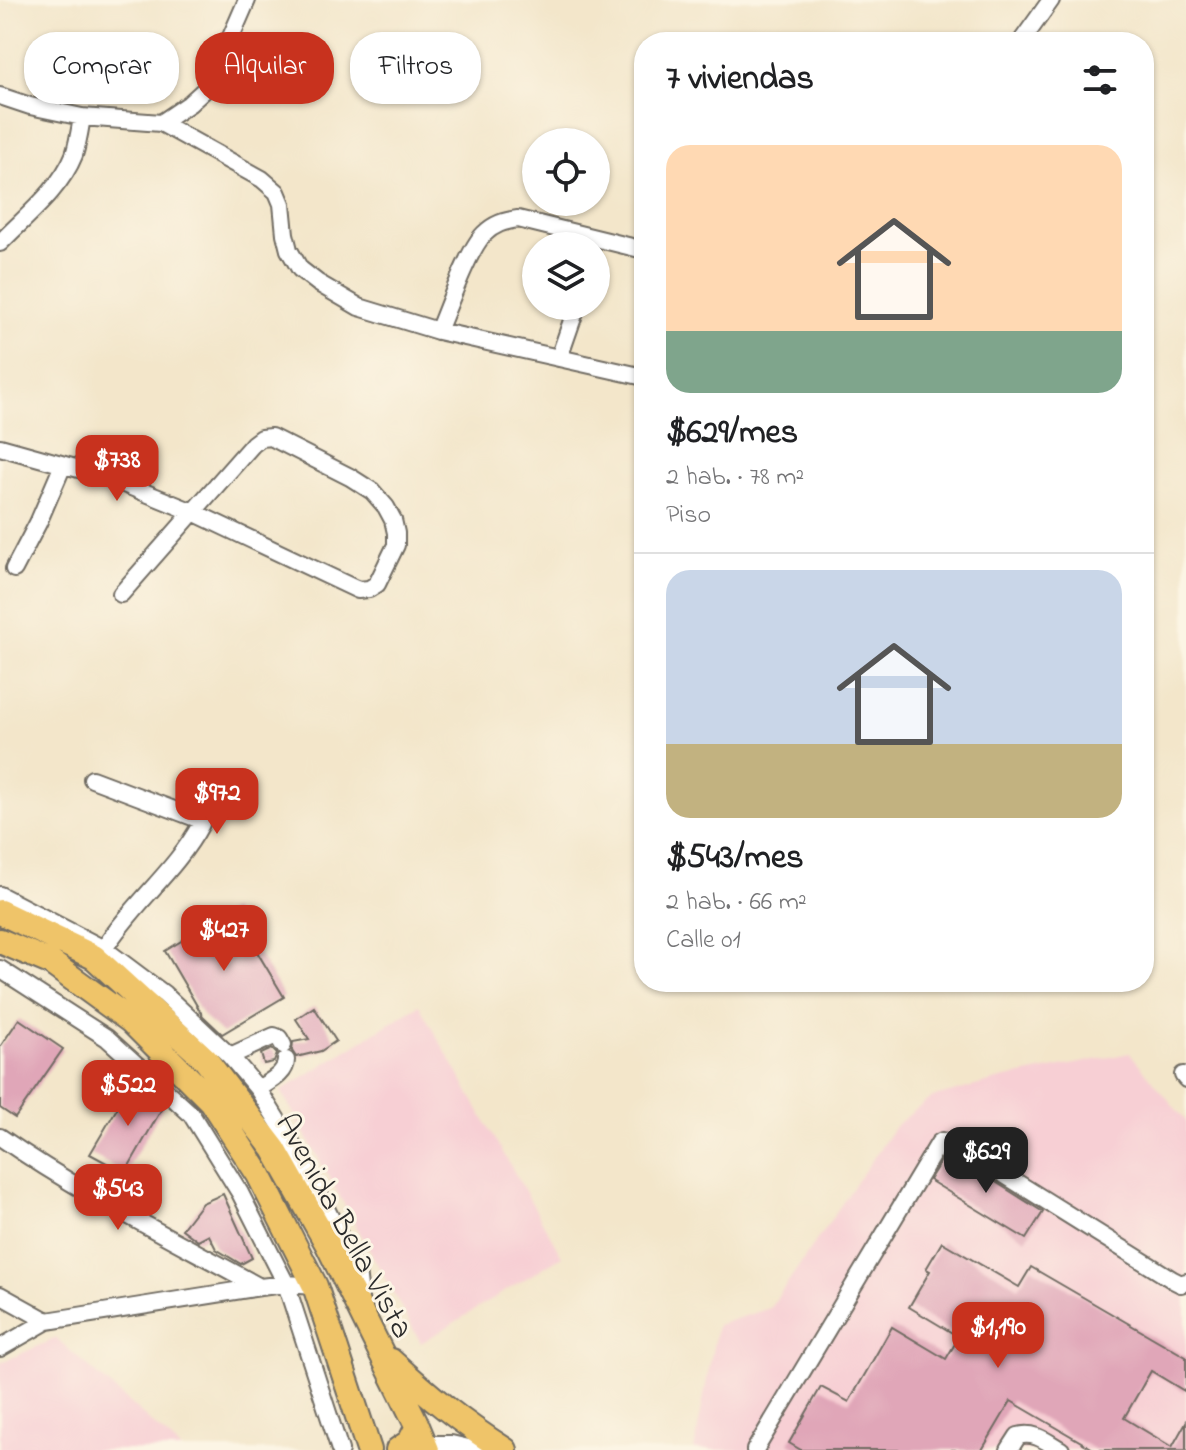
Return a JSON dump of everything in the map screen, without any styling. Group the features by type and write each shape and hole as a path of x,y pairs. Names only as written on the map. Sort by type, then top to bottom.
{"highway":[{"name":"Avenida Bella Vista","path":"0,912 94,957 205,1059 274,1149 327,1243 421,1443"},
{"name":"Avenida Bella Vista","path":"0,941 50,962 131,1021 211,1101 259,1175 315,1286 371,1450"},
{"path":"379,1349 431,1398 505,1450"},
{"path":"398,1450 410,1442 421,1443"}],"street":[{"path":"161,123 210,85 247,0"},
{"path":"1028,32 1051,0"},
{"path":"0,96 82,117 161,123 262,179 277,192 282,204 289,250 300,269 359,307 438,331 634,375"},
{"path":"0,243 66,172 75,153 82,117"},
{"path":"438,331 483,234 502,221 518,219 558,232"},
{"path":"610,246 634,249"},
{"path":"559,358 572,320"},
{"path":"0,447 104,476 193,512 358,590 377,584 396,545 393,520 372,491 350,477 271,437 261,438 253,444 193,512 121,594"},
{"path":"14,569 63,465"},
{"path":"92,779 198,819 201,824 104,949"},
{"path":"0,895 104,949 164,994 230,1056 258,1089 303,1162 357,1271 362,1317"},
{"path":"0,969 107,1038 191,1114 240,1193 286,1284 340,1450"},
{"path":"230,1056 274,1036 279,1038 285,1052 286,1066 258,1089"},
{"path":"0,1137 76,1187 260,1287"},
{"path":"760,1448 942,1141 955,1144 1173,1280 1181,1284 1186,1282"},
{"path":"0,1348 47,1321 260,1287 286,1284 315,1286"},
{"path":"0,1295 47,1321"},
{"path":"1009,1450 1018,1436 1027,1433 1061,1450"},
{"path":"421,1443 451,1444 477,1450"}],"shaded area":[{"path":"419,1005 562,1256 421,1343 281,1091"},
{"path":"1130,1053 1186,1121 1186,1450 694,1450 717,1325 770,1308 896,1125 931,1098 1001,1079"},
{"path":"56,1338 181,1449 0,1450 0,1363"}],"building":[{"path":"232,910 284,997 222,1034 203,1016 165,951"},
{"path":"314,1007 336,1041 321,1051 296,1057 292,1051 293,1042 309,1039 296,1019"},
{"path":"19,1019 63,1049 15,1118 0,1108 0,1047"},
{"path":"272,1049 277,1054 274,1062 264,1064 261,1054"},
{"path":"132,1083 164,1105 125,1173 90,1154"},
{"path":"946,1153 1043,1212 1026,1239 929,1180"},
{"path":"223,1194 252,1258 241,1264 216,1249 209,1235 198,1241 182,1229 202,1203"},
{"path":"942,1242 1019,1287 1031,1267 1186,1357 1186,1392 1151,1371 1124,1418 1172,1447 1186,1422 1186,1450 1095,1450 1011,1401 982,1450 801,1450 789,1443 821,1387 849,1402 892,1327 946,1359 959,1337 909,1307 930,1271 926,1269"}]}
